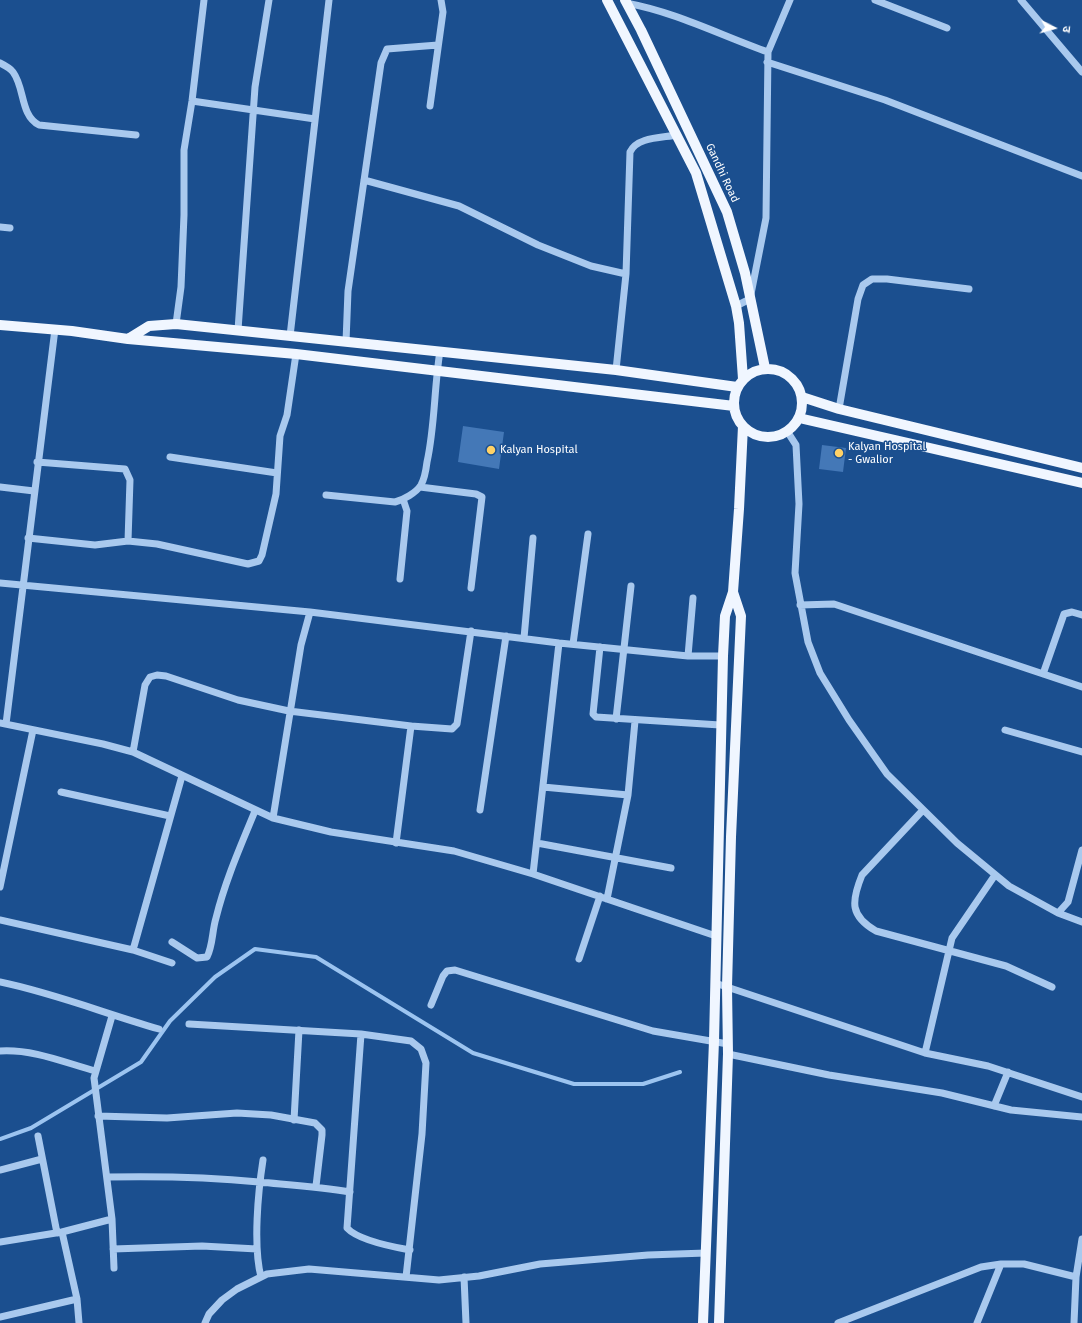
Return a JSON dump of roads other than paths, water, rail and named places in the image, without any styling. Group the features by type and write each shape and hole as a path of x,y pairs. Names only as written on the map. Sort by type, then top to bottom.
{"main road":[{"path":"607,0 696,173 736,306 739,323 740,383 734,406 737,417 742,426 740,509 733,592 726,616 723,656 720,726 714,1041 704,1323"},
{"name":"Gandhi Road","path":"626,1 727,212 745,273 765,368"},
{"path":"128,339 149,326 176,324 740,383 756,370 765,368 775,369 788,375 798,387 802,397 802,408 799,418 787,431 769,437 759,436 742,426"},
{"path":"0,325 55,329 128,339 296,354 734,406"},
{"path":"802,397 839,409 1082,468"},
{"path":"799,418 1082,483"},
{"path":"719,1323 728,1049 727,987 740,616 733,592"}],"street":[{"path":"176,324 181,279 184,208 184,150 192,101 204,0"},
{"path":"238,330 253,109 269,0"},
{"path":"290,336 329,0"},
{"path":"430,106 442,12 441,0"},
{"path":"736,306 750,299 766,218 768,52 790,0"},
{"path":"875,0 947,28"},
{"path":"1021,0 1082,72"},
{"path":"626,1 655,8 681,17 768,52"},
{"path":"346,342 348,291 381,63 387,49 438,45"},
{"path":"767,62 885,100 1082,176"},
{"path":"0,63 12,71 20,84 26,112 31,121 39,124 136,135"},
{"path":"192,101 315,119"},
{"path":"616,370 626,274 630,152 633,145 639,142 676,135"},
{"path":"364,180 459,206 538,245 591,266 626,274"},
{"path":"0,227 10,228"},
{"path":"839,409 858,299 863,285 872,279 887,278 969,289"},
{"path":"55,329 37,462 23,586 3,724 133,752 255,811 273,818 331,832 454,851 533,874 716,936"},
{"path":"326,495 395,502 403,499 420,487 431,448 440,351"},
{"path":"28,538 95,545 128,541 157,544 248,564 259,561 262,555 276,494 276,473 280,436 287,415 296,354"},
{"path":"787,431 796,445 799,504 795,573 808,642 820,673 849,720 887,774 956,843 1009,886 1058,913 1082,922"},
{"path":"170,456 276,473"},
{"path":"37,462 125,469 130,480 128,541"},
{"path":"0,487 34,491"},
{"path":"420,487 476,494 482,497 471,588"},
{"path":"400,579 406,511 403,499"},
{"path":"573,644 588,534"},
{"path":"524,638 533,538"},
{"path":"0,583 310,612 624,650 688,656 723,656"},
{"path":"616,719 631,586"},
{"path":"688,656 693,598"},
{"path":"800,605 834,604 1082,687"},
{"path":"273,818 289,711 301,645 310,612"},
{"path":"1043,674 1064,614 1072,612 1082,615"},
{"path":"133,752 145,685 150,677 157,675 166,676 238,700 289,711 447,730 452,729 457,724 471,631"},
{"path":"480,810 506,636"},
{"path":"533,874 559,643"},
{"path":"600,647 593,714 596,717 720,726"},
{"path":"579,959 604,898 616,856 628,795 635,721"},
{"path":"396,843 411,726"},
{"path":"0,887 34,730"},
{"path":"1005,730 1082,752"},
{"path":"133,950 182,776"},
{"path":"543,787 628,795"},
{"path":"61,792 170,816"},
{"path":"923,810 862,875 857,886 855,900 857,915 864,924 876,932 1012,968 1052,987"},
{"path":"172,942 197,958 207,957 210,950 216,918 228,880 255,811"},
{"path":"537,842 616,856 671,868"},
{"path":"1058,913 1068,902 1082,850"},
{"path":"925,1053 952,938 995,875"},
{"path":"0,920 133,950 172,962"},
{"path":"431,1005 443,976 447,971 455,970 653,1031 714,1041 728,1049 828,1075 957,1096 994,1106 1028,1112 1082,1116"},
{"path":"0,982 29,988 112,1016 159,1029"},
{"path":"715,983 925,1053 988,1066 1082,1097"},
{"path":"112,1016 94,1075 112,1219 114,1268"},
{"path":"189,1024 361,1034 411,1041 420,1049 426,1063 422,1134 406,1277"},
{"path":"294,1120 299,1030"},
{"path":"361,1034 350,1192 346,1228 351,1232 380,1244 410,1250"},
{"path":"0,1051 16,1050 38,1054 94,1075"},
{"path":"994,1106 1008,1072"},
{"path":"98,1116 167,1118 237,1113 271,1115 315,1123 322,1130 316,1186"},
{"path":"38,1136 59,1232 77,1299 79,1323"},
{"path":"0,1170 42,1159"},
{"path":"261,1277 257,1260 257,1249 260,1182 263,1160"},
{"path":"107,1177 202,1177 316,1186 350,1192"},
{"path":"0,1242 59,1232 112,1219"},
{"path":"1074,1323 1076,1277 1082,1239"},
{"path":"113,1250 202,1246 257,1249"},
{"path":"206,1323 209,1314 222,1300 237,1289 267,1274 310,1269 439,1280 540,1264 648,1255 706,1253"},
{"path":"838,1323 981,1267 1001,1264 1024,1264 1076,1277"},
{"path":"976,1323 1001,1264"},
{"path":"464,1277 466,1323"},
{"path":"0,1317 77,1299"}],"waterway":[{"path":"0,1139 31,1128 141,1062 170,1021 215,977 255,949 316,957 473,1053 574,1084 643,1084 680,1072"}],"place":[{"name":"Kalyan Hospital","path":"491,450"},
{"name":"Kalyan Hospital - Gwalior","path":"839,453"}]}
